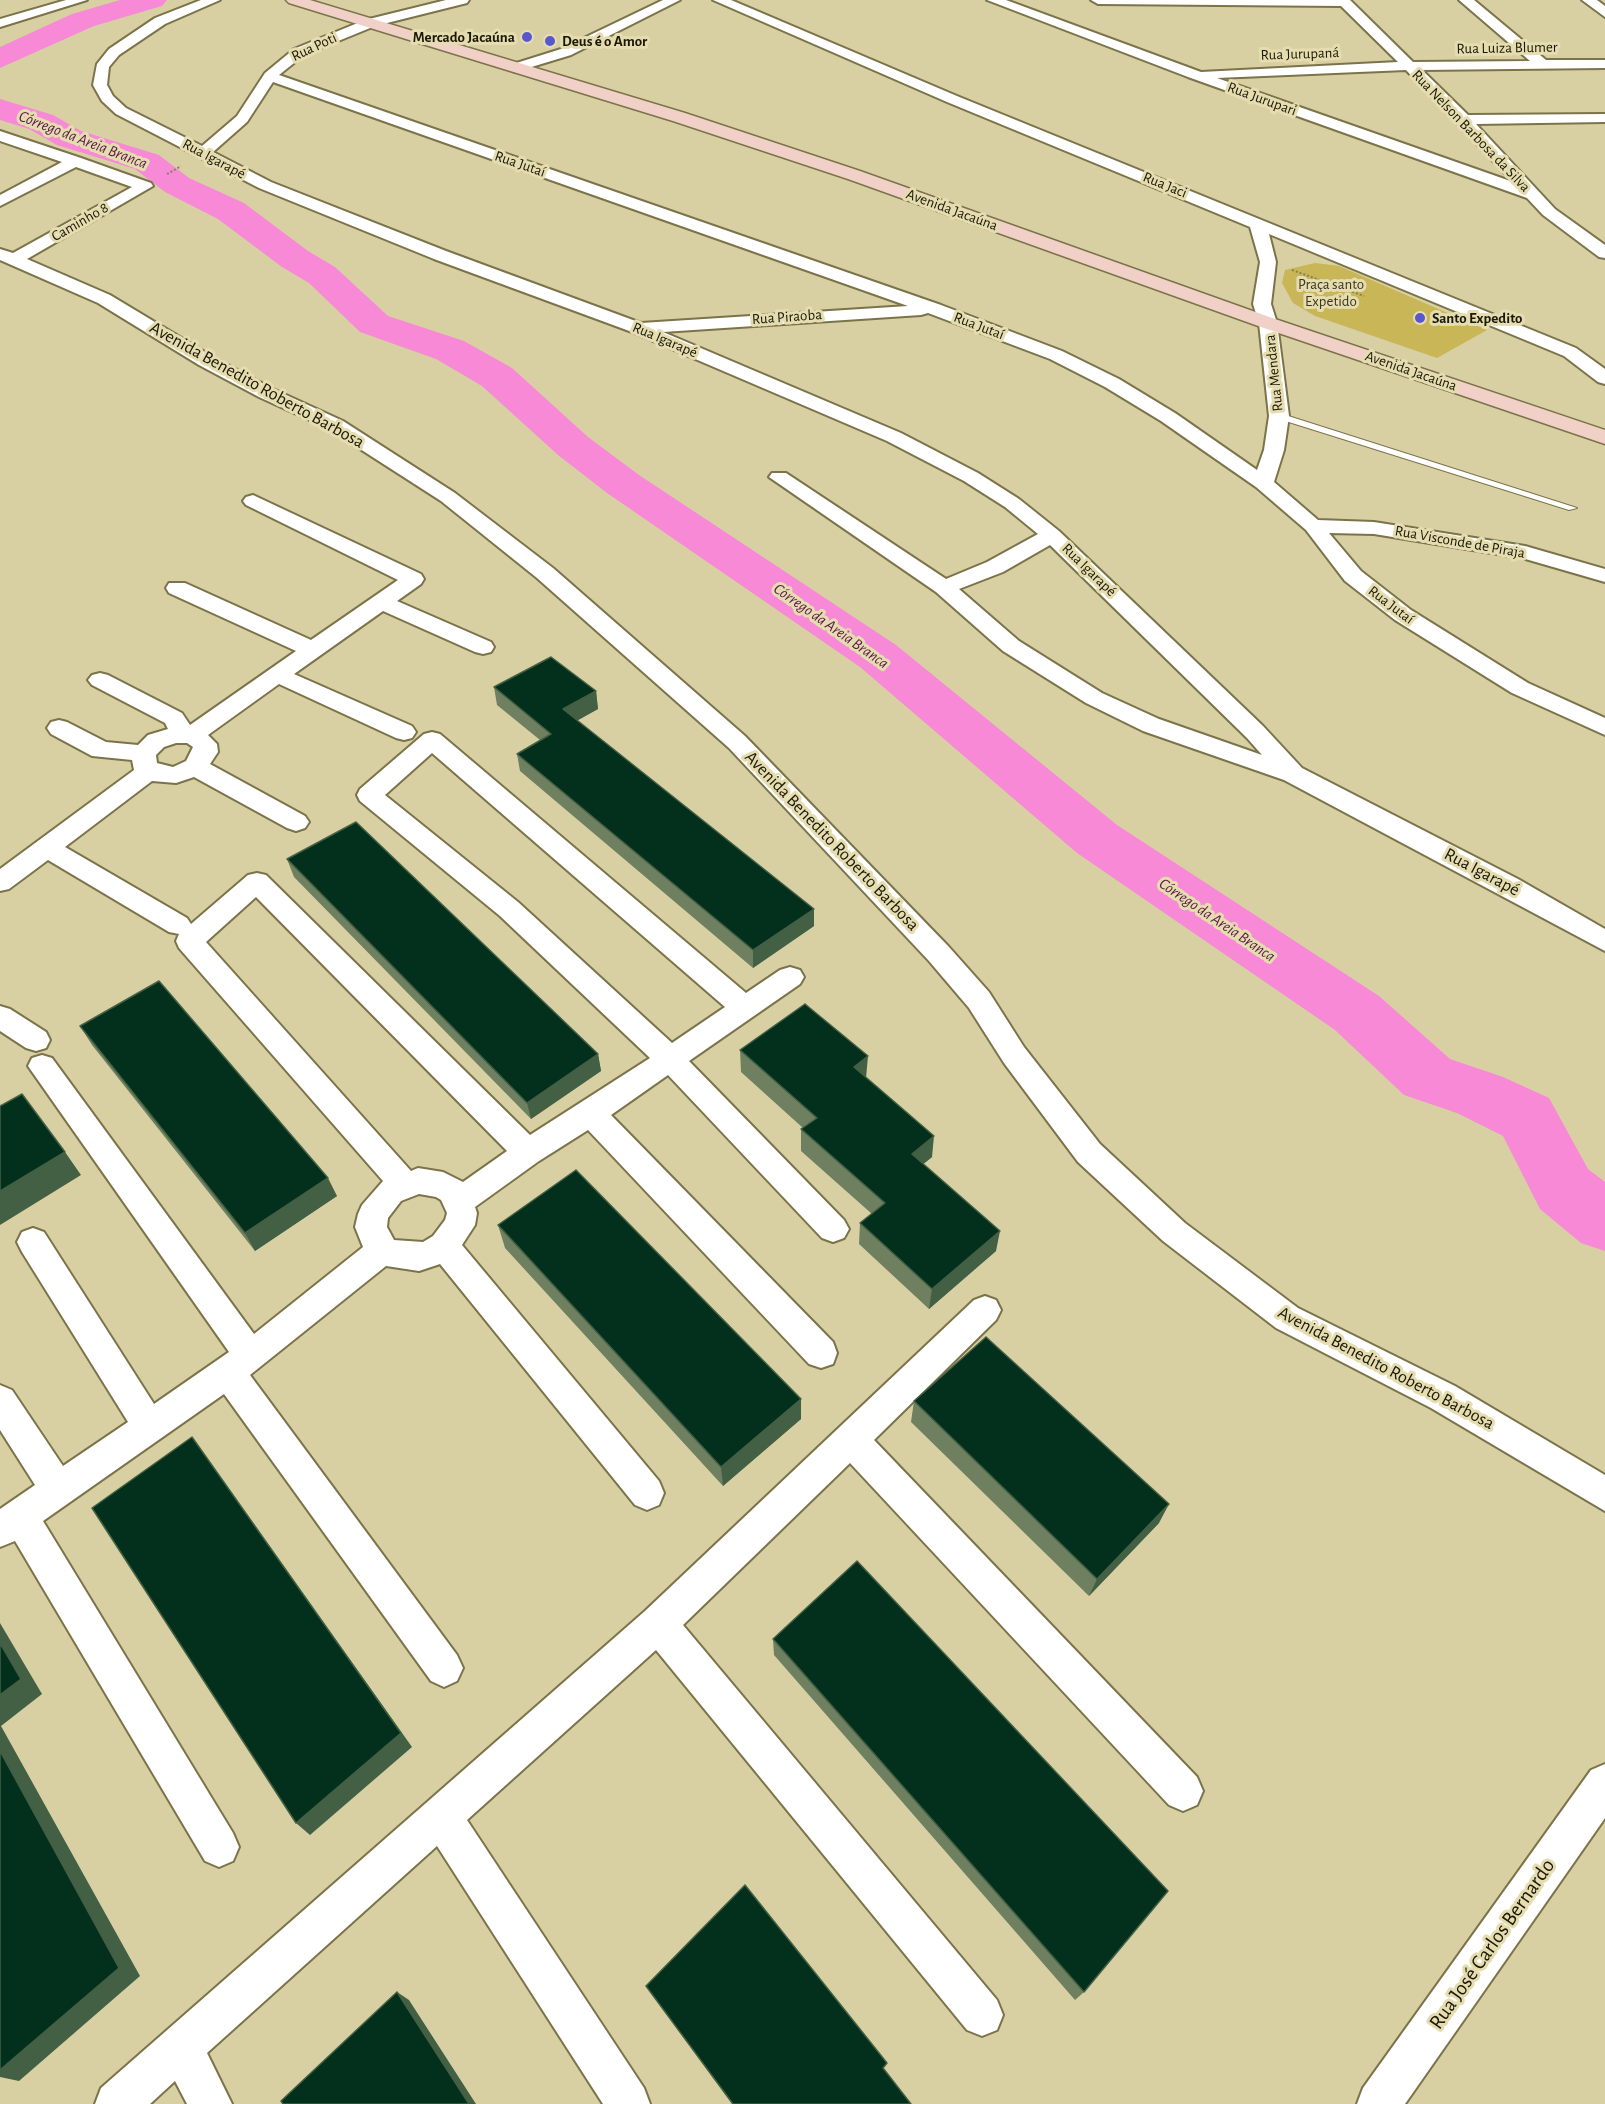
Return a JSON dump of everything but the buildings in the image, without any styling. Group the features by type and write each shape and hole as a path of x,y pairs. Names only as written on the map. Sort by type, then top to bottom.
{"street":[{"path":"0,23 80,0"},
{"name":"Rua Igarapé","path":"213,0 160,21 134,36 114,52 102,67 100,85 107,98 121,111 265,185 638,328 894,437 971,477 1012,503 1052,535 1238,716 1293,774"},
{"name":"Avenida Jacaúna","path":"294,0 679,117 1265,314 1605,417"},
{"name":"Avenida Jacaúna","path":"338,0 737,120 1605,437"},
{"name":"Rua Poti","path":"203,153 242,119 270,76 285,61 299,52 370,23 462,0"},
{"path":"515,68 595,39 673,0"},
{"name":"Rua Jaci","path":"720,0 1570,352 1605,378"},
{"name":"Rua Jurupari","path":"994,0 1193,74 1531,194"},
{"path":"1098,0 1344,1"},
{"path":"1466,0 1541,63"},
{"path":"1589,0 1605,13"},
{"name":"Rua Nelson Barbosa da Silva","path":"1344,1 1464,120 1531,194 1568,228 1605,253"},
{"name":"Rua Luiza Blumer","path":"1409,66 1605,64"},
{"name":"Rua Jurupaná","path":"1193,74 1409,66"},
{"name":"Rua Jutaí","path":"270,76 935,309 1056,355 1112,383 1168,417 1263,483 1313,526 1353,576 1403,615 1520,688 1605,727"},
{"path":"1464,120 1603,119"},
{"path":"2,138 76,161"},
{"path":"1434,160 1471,159 1484,155 1489,148"},
{"path":"0,201 76,161"},
{"name":"Caminho 8","path":"8,257 145,186 76,161"},
{"name":"Rua Mendara","path":"1257,223 1268,262 1265,314 1279,416 1274,450 1263,483"},
{"path":"1268,262 1306,243"},
{"name":"Avenida Benedito Roberto Barbosa","path":"8,257 104,299 206,361 266,393 336,425 448,497 545,573 737,742 939,954 979,1000 1014,1055 1089,1153 1174,1232 1287,1318 1443,1397 1605,1494"},
{"name":"Rua Piraoba","path":"638,328 935,309"},
{"name":"Rua Igarapé","path":"779,477 944,587 1011,646 1094,698 1151,724 1293,774 1509,886 1605,941"},
{"path":"0,882 46,847 146,762 156,741 188,734 278,675 413,579 253,501"},
{"name":"Rua Visconde de Piraja","path":"1313,526 1374,528 1526,552 1605,576"},
{"path":"944,587 995,567 1052,535"},
{"path":"177,588 314,650"},
{"path":"380,601 483,647"},
{"path":"278,675 404,732"},
{"path":"59,728 101,750 146,762 156,774 176,775 195,767 206,752 205,744 188,734 174,718 100,680"},
{"path":"746,1009 432,740 369,795 509,909 671,1060 833,1229"},
{"path":"195,767 296,822"},
{"path":"46,847 178,925"},
{"path":"404,1184 189,941 257,882 528,1152"},
{"path":"459,1202 528,1152 671,1060 790,977"},
{"path":"0,1017 39,1053 239,1364 444,1668"},
{"path":"591,1113 821,1353"},
{"path":"418,1181 443,1185 453,1192 459,1202 462,1213 459,1225 444,1246 419,1257 393,1255 383,1250 375,1240 371,1227 373,1214 390,1192 404,1184 418,1181"},
{"path":"33,1242 150,1427"},
{"path":"444,1246 647,1493"},
{"path":"219,1847 10,1523 239,1364 383,1250"},
{"path":"117,2104 658,1624 985,1310"},
{"path":"0,1401 59,1491"},
{"path":"851,1440 1183,1791"},
{"path":"658,1624 982,2015"},
{"name":"Rua José Carlos Bernardo","path":"1379,2104 1605,1784"},
{"path":"441,1816 628,2104"},
{"path":"181,2047 210,2104"}],"lane":[{"path":"1279,416 1572,508"}],"path":[{"path":"1268,262 1364,296"},
{"path":"1304,291 1322,280"}],"green space":[{"name":"Praça santo Expetido","path":"1315,263 1339,266 1487,330 1437,358 1315,316 1293,303 1282,283 1285,270"}],"waterway":[{"path":"0,59 83,20 152,0"},
{"name":"Córrego da Areia Branca","path":"0,109 41,122 69,138 147,162 177,185 231,211 295,259 322,275 374,324 450,350 497,377 573,446 623,484 878,656 1097,839 1357,1013 1427,1077 1480,1095 1526,1117 1564,1189 1605,1222"}],"place":[{"name":"Mercado Jacaúna","path":"527,37"},
{"name":"Deus é o Amor","path":"550,41"},
{"name":"Santo Expedito","path":"1420,318"}]}
